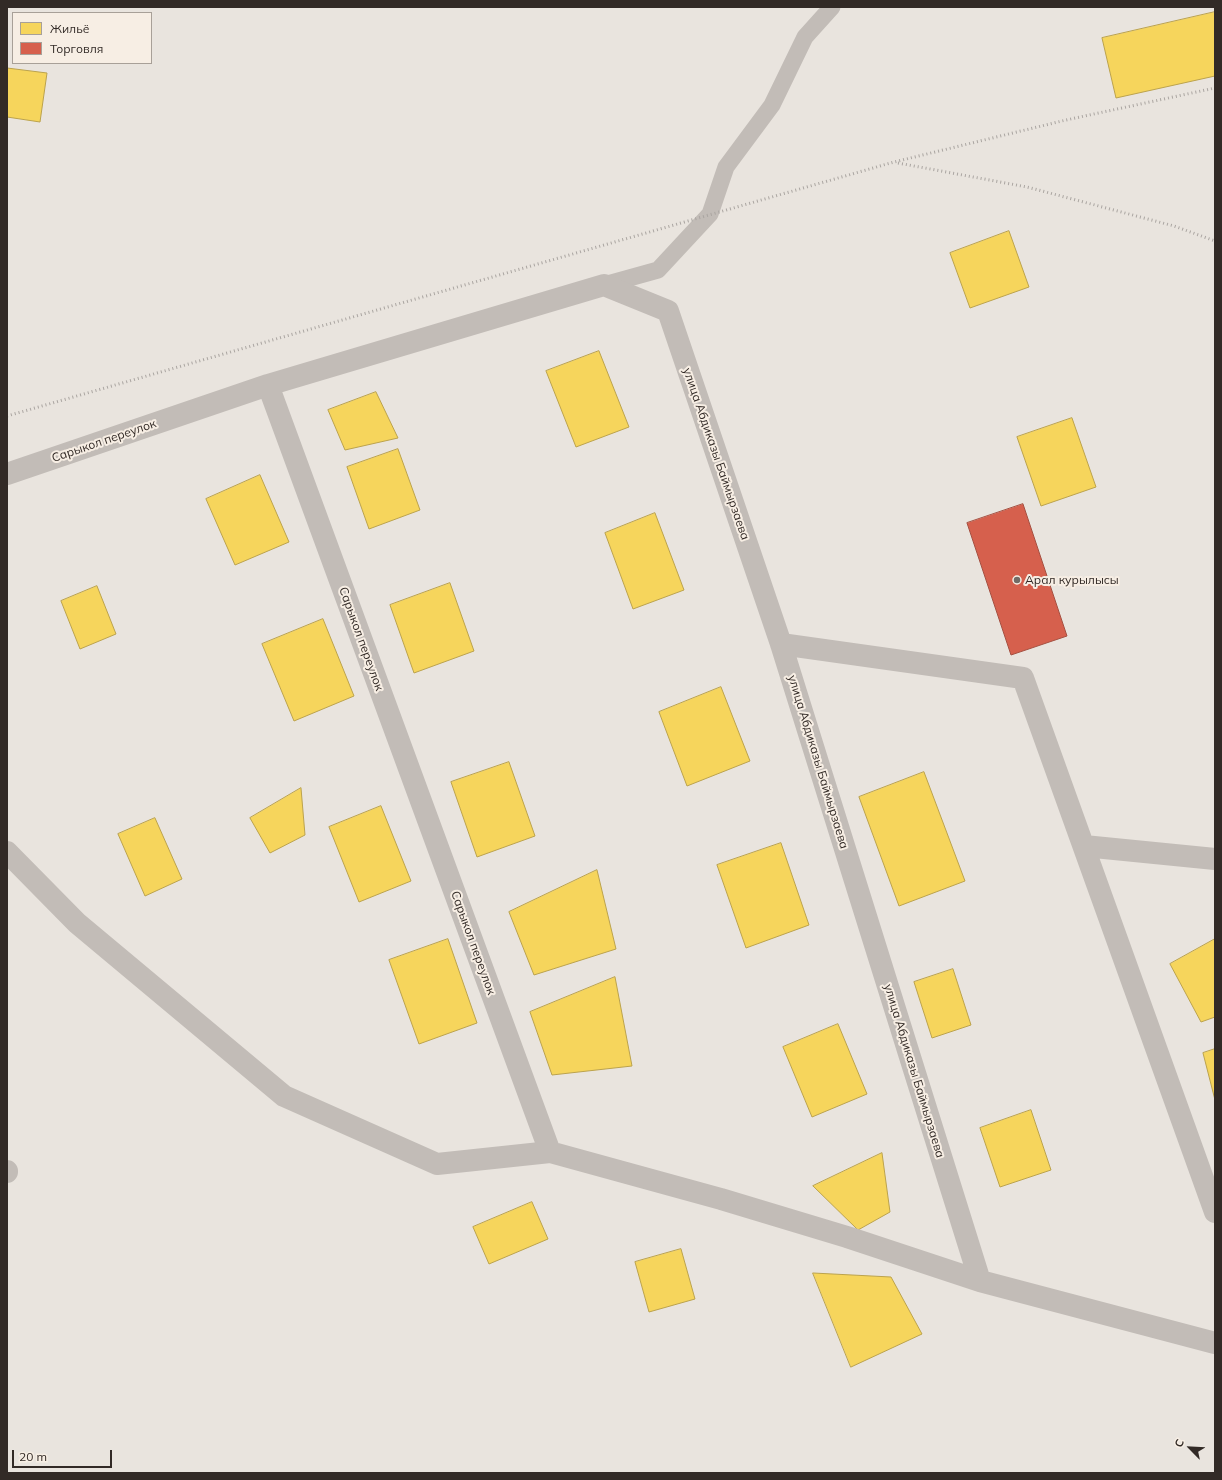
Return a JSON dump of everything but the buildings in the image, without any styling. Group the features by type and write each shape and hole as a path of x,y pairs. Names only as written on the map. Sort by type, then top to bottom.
{"street":[{"path":"268,385 604,285"},
{"name":"улица Абдиказы Баймырзаева","path":"604,285 668,311 781,644 980,1281"},
{"name":"Сарыкол переулок","path":"7,474 268,385 550,1152"},
{"path":"781,644 1023,678 1215,1212"},
{"path":"1084,846 1215,859"},
{"path":"7,852 77,923 284,1096 437,1164 550,1152 721,1199 847,1237 980,1281 1215,1343"}],"lane":[{"path":"604,285 658,270 710,214 726,166 772,105 805,37 832,7"}],"railway":[{"path":"7,416 894,162 1066,120 1215,88"},
{"path":"898,163 1027,187 1174,226 1215,241"}],"place":[{"name":"Арал курылысы","path":"1017,580"}]}
